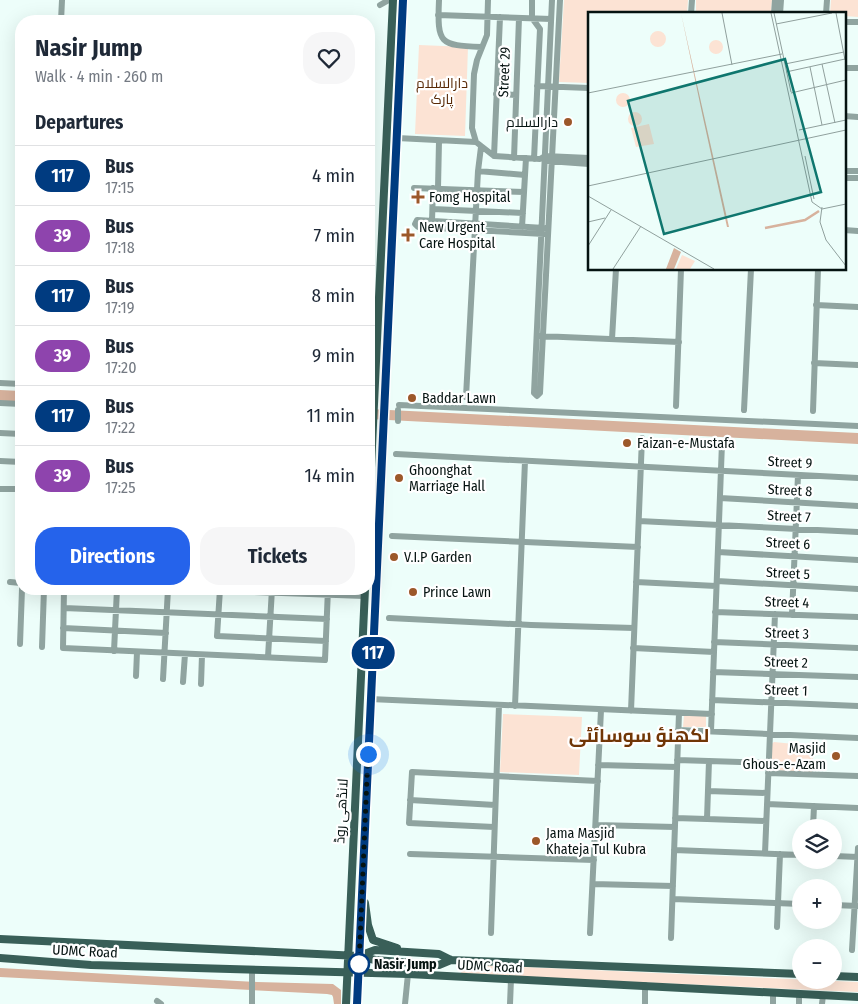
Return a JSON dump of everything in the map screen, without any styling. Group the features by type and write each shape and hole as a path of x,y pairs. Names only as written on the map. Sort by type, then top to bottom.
{"main road":[{"path":"375,316 393,0"},
{"name":"لانڈھی روڈ","path":"357,1004 403,0"},
{"name":"لانڈھی روڈ","path":"346,1004 365,595"},
{"path":"363,864 368,925 373,940 407,952"},
{"path":"0,939 347,955 375,960 439,965 451,960"},
{"path":"348,939 354,943 360,939"},
{"path":"359,956 376,950 439,954 451,960"},
{"name":"UDMC Road","path":"0,958 252,974 347,972 408,974 858,997"},
{"path":"450,976 451,960"},
{"name":"UDMC Road","path":"451,960 792,974"},
{"path":"842,976 858,977"}],"street":[{"path":"61,15 62,0"},
{"path":"380,6 389,0"},
{"path":"439,0 439,30 446,42 452,46 482,47"},
{"path":"488,0 487,35 477,60 474,74 472,128 476,142 494,156 588,164"},
{"path":"532,0 532,18 540,29 537,86 544,159 540,393 537,396 534,393 540,336"},
{"path":"551,87 552,0"},
{"path":"544,159 560,0"},
{"path":"438,15 551,19"},
{"path":"494,156 500,17"},
{"name":"Street 29","path":"514,158 519,18"},
{"path":"537,86 588,88"},
{"path":"496,94 516,95"},
{"path":"397,138 476,142"},
{"path":"432,221 440,141"},
{"path":"466,398 478,171 482,147"},
{"path":"522,227 526,158"},
{"path":"544,159 588,158"},
{"path":"478,171 525,175"},
{"path":"414,188 524,192"},
{"path":"433,209 523,213"},
{"path":"544,231 475,227 417,220 415,225 418,227 475,227 522,227 544,231"},
{"path":"612,339 616,270"},
{"path":"676,406 681,270"},
{"path":"744,410 751,270"},
{"path":"813,411 818,270"},
{"path":"816,305 858,307"},
{"path":"540,336 678,342"},
{"path":"814,363 858,365"},
{"path":"0,383 15,384"},
{"path":"0,403 15,404"},
{"path":"398,422 399,407 858,426"},
{"path":"0,433 15,434"},
{"path":"631,711 642,438"},
{"path":"711,731 722,443"},
{"name":"Street 9","path":"396,454 858,478"},
{"path":"515,706 525,461"},
{"path":"0,462 15,462"},
{"path":"792,615 798,475"},
{"path":"0,488 15,489"},
{"name":"Street 8","path":"720,498 858,506"},
{"name":"Street 7","path":"639,521 858,532"},
{"path":"392,536 638,547"},
{"name":"Street 6","path":"718,552 858,560"},
{"path":"10,582 15,582"},
{"name":"Street 5","path":"636,582 793,585 858,589"},
{"path":"20,644 22,595"},
{"path":"42,647 44,595"},
{"path":"64,595 63,648 326,660 328,595"},
{"path":"114,651 117,595"},
{"path":"164,679 169,595"},
{"path":"220,595 217,636 326,641"},
{"path":"268,657 271,595"},
{"path":"64,608 327,619"},
{"name":"Street 4","path":"715,612 858,617"},
{"path":"765,853 775,614"},
{"path":"389,618 518,625 634,628"},
{"path":"63,628 166,632"},
{"name":"Street 3","path":"714,642 858,648"},
{"path":"634,648 714,652"},
{"path":"136,676 137,652"},
{"path":"183,682 185,654"},
{"path":"201,684 202,655"},
{"name":"Street 2","path":"713,672 858,677"},
{"path":"370,699 712,714"},
{"name":"Street 1","path":"712,700 858,706"},
{"path":"491,933 499,705"},
{"path":"590,933 601,710"},
{"path":"671,938 679,713"},
{"path":"678,730 858,738"},
{"path":"598,765 677,764 709,761 769,763"},
{"path":"707,819 709,761"},
{"path":"494,828 409,823 412,772 598,781"},
{"path":"768,773 858,776"},
{"path":"708,791 768,793"},
{"path":"410,800 495,805"},
{"path":"767,804 858,808"},
{"path":"813,819 814,806"},
{"path":"675,818 766,821"},
{"path":"596,825 675,827"},
{"path":"852,950 858,848"},
{"path":"674,850 792,855"},
{"path":"410,854 594,860"},
{"path":"777,927 780,854"},
{"path":"842,856 858,857"},
{"path":"593,884 673,886"},
{"path":"672,899 792,904"},
{"path":"842,905 856,906"},
{"path":"252,974 252,1004"},
{"path":"405,1004 408,974"},
{"path":"510,979 510,1004"},
{"path":"645,986 645,1004"},
{"path":"773,992 773,1004"},
{"path":"799,994 799,1004"},
{"path":"822,1004 823,995"}],"green space":[{"path":"564,0 688,0 687,12 588,12 588,83 559,82"},
{"path":"696,0 772,0 771,12 696,12"},
{"path":"831,0 858,0 858,17 846,16 846,12 830,12"},
{"name":"دارالسلام پارک","path":"419,45 468,47 465,136 415,134"},
{"path":"503,714 582,717 579,775 500,772"},
{"path":"684,715 706,716 706,727 683,727"},
{"path":"774,742 814,746 812,772 767,770 768,747"},
{"path":"461,964 792,979 792,989 842,989 842,981 858,982 858,992 461,974"}],"shaded area":[{"path":"0,390 15,391 15,401 0,401"},
{"path":"375,409 858,433 858,444 375,419"},
{"path":"0,968 257,982 333,984 341,990 341,1004 334,1004 332,995 327,994 0,977"}],"bus line":[{"name":"117","path":"375,594 403,0"},
{"name":"117","path":"357,1004 375,595"}],"place":[{"name":"دارالسلام","path":"568,122"},
{"name":"Fomg Hospital","path":"418,197"},
{"name":"New Urgent Care Hospital","path":"408,235"},
{"name":"Baddar Lawn","path":"412,398"},
{"name":"Faizan-e-Mustafa","path":"627,443"},
{"name":"Ghoonghat Marriage Hall","path":"399,478"},
{"name":"V.I.P Garden","path":"394,557"},
{"name":"Prince Lawn","path":"413,592"},
{"name":"Masjid Ghous-e-Azam","path":"836,756"},
{"name":"Jama Masjid Khateja Tul Kubra","path":"536,841"},
{"name":"Nasir Jump","path":"359,964"}],"district":[{"name":"لکھنؤ سوسائٹی","path":"639,735"}],"route":[{"path":"359,964 368,754"}]}
